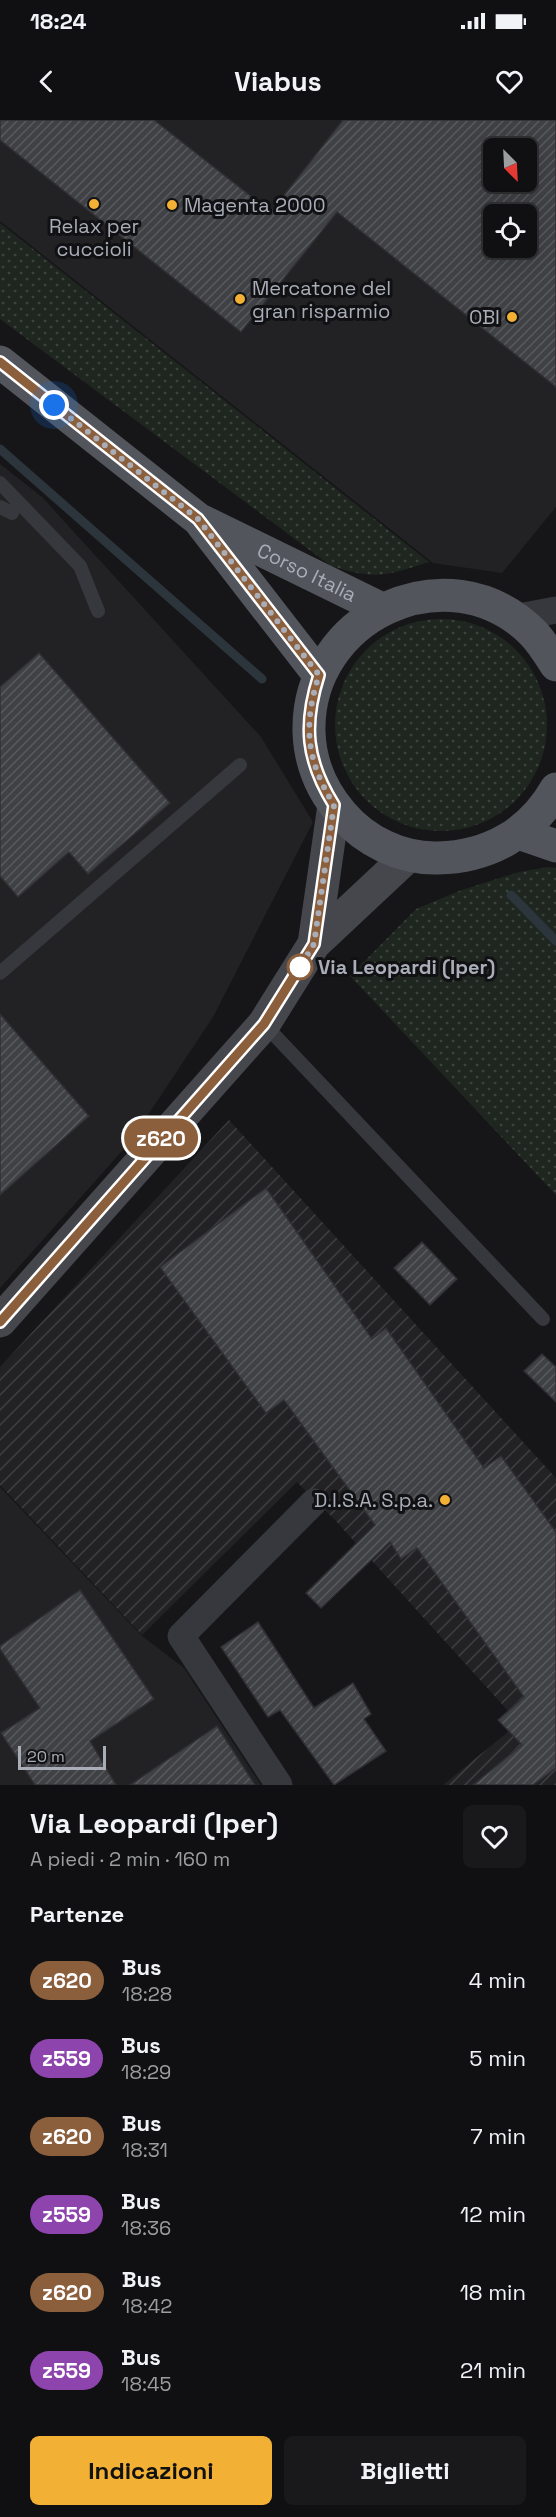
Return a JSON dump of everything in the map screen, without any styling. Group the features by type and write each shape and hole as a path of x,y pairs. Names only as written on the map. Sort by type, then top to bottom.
{"main road":[{"name":"Corso Italia","path":"0,362 198,519 382,609"},
{"name":"Corso Italia","path":"198,519 319,675"},
{"path":"556,665 531,632 513,618 493,607 449,596 426,597 382,609 362,621 345,636 319,675 308,719 313,764 322,786 334,805 349,823 367,837 387,848 409,855 431,859 454,858 477,854 498,845 518,833 535,818 556,789"},
{"path":"518,833 556,846"}],"street":[{"path":"513,618 556,610"},
{"path":"314,944 334,805"},
{"path":"0,1322 264,1024 314,944 409,855"},
{"path":"279,1785 181,1636 314,1502"}],"lane":[{"path":"0,483 80,566 98,611"},
{"path":"0,973 240,765"},
{"path":"264,1024 543,1319"}],"shaded area":[{"path":"0,120 556,120 556,507 502,573 433,563 0,221"},
{"path":"0,223 429,562 381,575 370,575 331,566 0,319"},
{"path":"0,464 42,497 261,737 313,822 213,1017 130,1142 0,1288"},
{"path":"441,619 462,621 481,627 500,637 516,650 529,666 539,685 545,704 547,725 545,746 539,765 529,784 516,800 500,813 481,823 462,829 441,831 420,829 401,823 382,813 366,800 353,784 343,765 337,746 335,725 337,704 343,685 353,666 366,650 382,637 401,627 420,621"},
{"path":"548,867 556,868 556,1195 350,976 416,909 459,891 519,872"},
{"path":"229,1120 556,1478 556,1785 443,1785 519,1723 334,1519 297,1482 142,1635 0,1485 0,1367"},
{"path":"0,1487 142,1636 184,1668 261,1785 0,1785"}],"building":[{"path":"0,120 154,120 271,212 343,120 556,120 556,387 337,212 241,332 0,140"},
{"path":"39,653 170,803 88,874 69,852 18,897 0,876 0,687"},
{"path":"0,1014 89,1116 0,1195"},
{"name":"D.I.S.A. S.p.a.","path":"266,1188 372,1339 386,1328 484,1468 501,1456 556,1532 556,1768 533,1785 473,1785 522,1745 498,1720 524,1697 417,1548 401,1559 390,1542 321,1608 306,1593 375,1525 284,1400 266,1413 160,1267"},
{"path":"422,1242 457,1279 430,1305 394,1268"},
{"path":"542,1354 556,1367 556,1402 524,1371"},
{"path":"80,1590 154,1699 90,1741 116,1785 35,1785 1,1733 40,1708 0,1646"},
{"path":"258,1622 314,1708 353,1683 371,1714 364,1719 386,1751 334,1785 280,1710 268,1717 221,1647"},
{"path":"217,1726 255,1785 130,1785"}],"waterway":[{"path":"0,449 262,679"},
{"path":"511,895 556,941"}],"bus line":[{"name":"z620","path":"0,362 198,519 319,675 308,719 309,742 313,764 322,786 334,805 314,944 264,1024 188,1106 0,1322"}],"place":[{"name":"Relax per cuccioli","path":"94,204"},
{"name":"Magenta 2000","path":"172,205"},
{"name":"Mercatone del gran risparmio","path":"240,299"},
{"name":"OBI","path":"512,317"},
{"name":"Via Leopardi (Iper)","path":"300,967"},
{"name":"D.I.S.A. S.p.a.","path":"445,1500"}],"route":[{"path":"54,405 198,519 319,675 308,719 309,742 313,764 322,786 334,805 314,944 300,967"}]}
